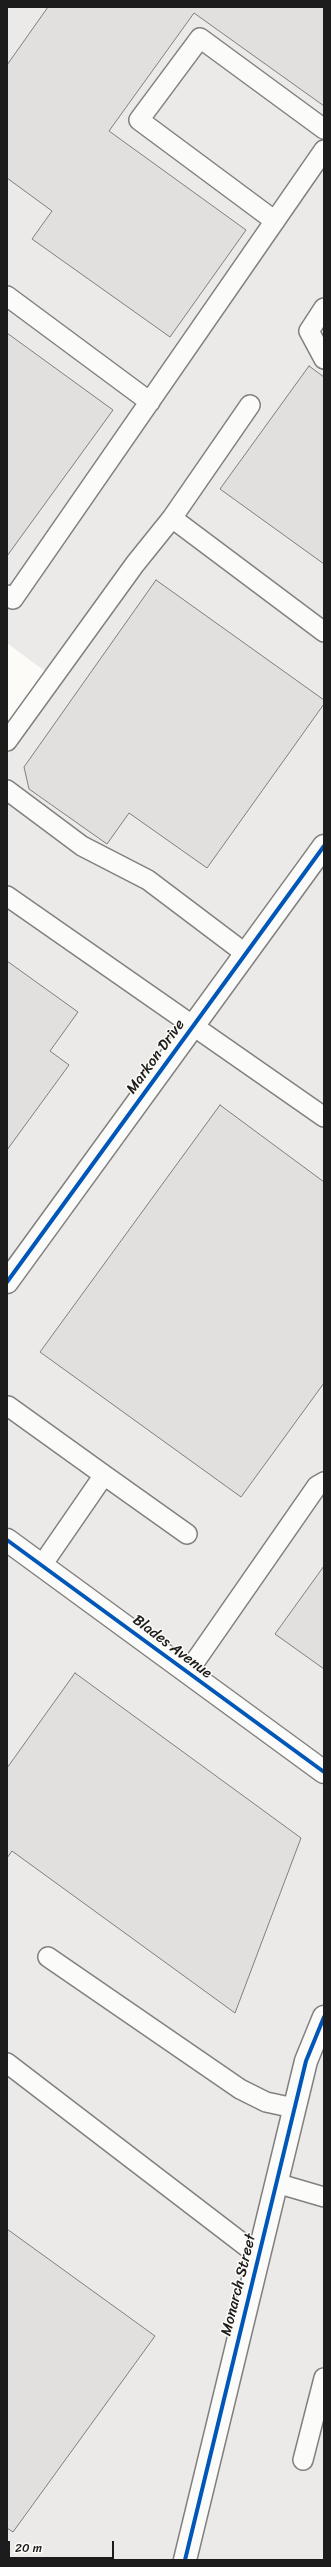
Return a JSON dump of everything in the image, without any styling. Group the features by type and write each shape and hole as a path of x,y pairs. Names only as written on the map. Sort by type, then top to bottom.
{"street":[{"name":"Markon Drive","path":"7,1282 324,846"},
{"name":"Blades Avenue","path":"7,1540 324,1772"},
{"name":"Monarch Street","path":"185,2560 306,2061 322,2027"}],"lane":[{"path":"275,221 139,120 200,38 324,129"},
{"path":"7,595 13,599 324,150"},
{"path":"7,296 150,402"},
{"path":"324,308 309,331 324,359"},
{"path":"7,741 135,564 172,518 250,405"},
{"path":"172,518 324,632"},
{"path":"7,790 82,846 148,880 246,954"},
{"path":"7,896 324,1116"},
{"path":"8,1406 187,1534"},
{"path":"42,1565 104,1474"},
{"path":"187,1673 317,1486 324,1482"},
{"path":"48,1957 240,2089 266,2102 294,2108"},
{"path":"7,2063 259,2256"},
{"path":"276,2183 324,2197"},
{"path":"303,2460 324,2378"}],"shaded area":[{"path":"7,7 324,7 324,2560 7,2560 7,755 58,681 7,643"}],"building":[{"path":"48,7 324,7 324,106 194,13 109,131 246,230 170,337 32,239 52,211 7,178 7,65"},
{"path":"7,333 113,410 7,556"},
{"path":"309,366 324,377 324,564 220,489"},
{"path":"156,580 324,700 324,704 207,868 129,813 107,844 29,789 24,767"},
{"path":"7,961 78,1012 50,1051 69,1065 7,1150"},
{"path":"220,1105 324,1182 324,1383 241,1497 40,1352"},
{"path":"324,1566 324,1669 275,1634"},
{"path":"75,1673 301,1838 235,2013 12,1851 7,1858 7,1768"},
{"path":"7,2229 155,2336 13,2532 7,2528"}],"cycle path":[{"path":"7,1282 324,846"},
{"path":"7,1540 324,1772"},
{"path":"185,2560 306,2061 324,2017"}]}
